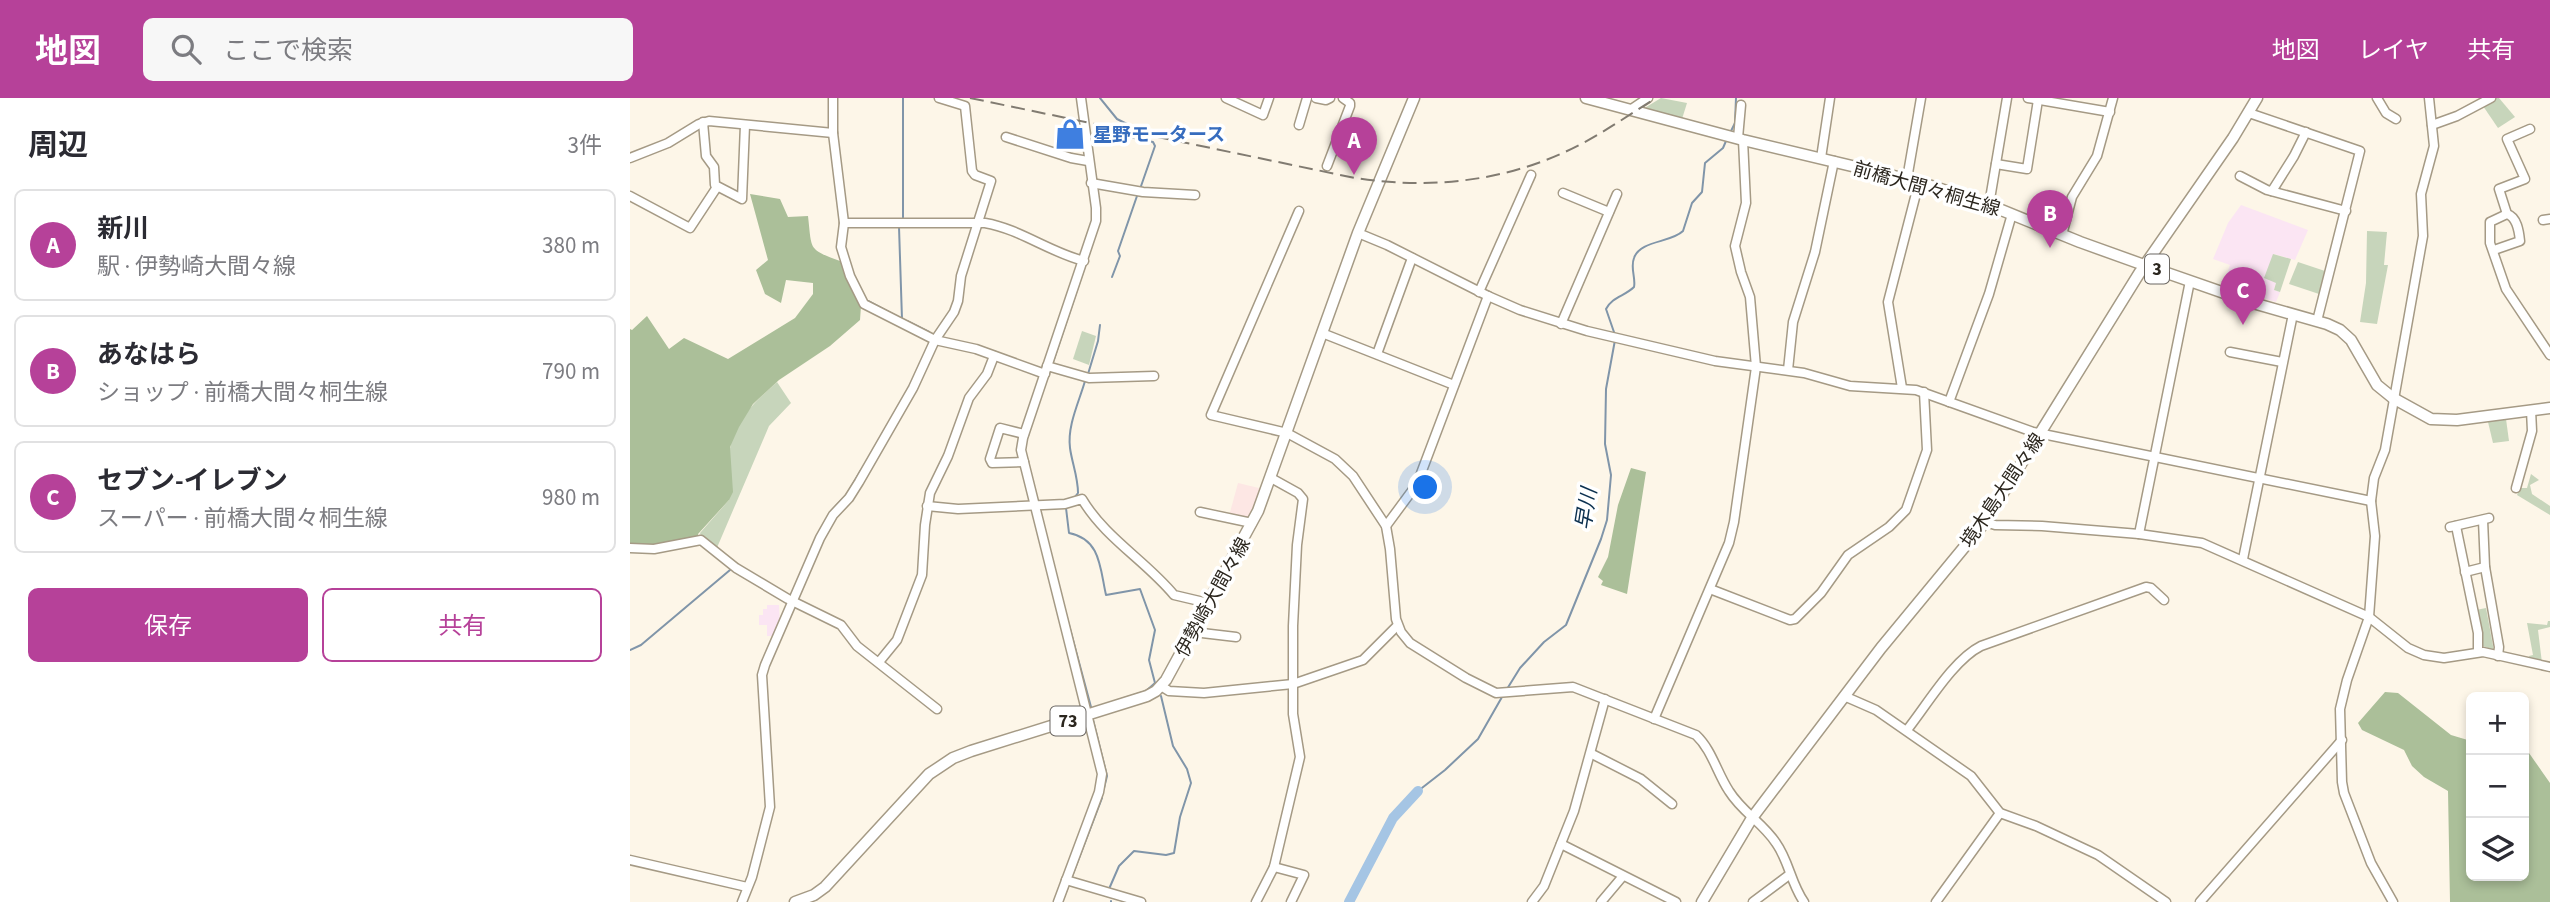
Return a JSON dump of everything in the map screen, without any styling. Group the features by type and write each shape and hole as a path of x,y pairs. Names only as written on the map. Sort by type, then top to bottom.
{"main road":[{"name":"伊勢崎大間々線","path":"1161,686 1252,523 1271,478 1358,233 1414,98"},
{"name":"前橋大間々桐生線","path":"1586,98 1735,138 1919,182 1989,205 2144,265 2336,328 2348,337 2373,380 2393,398 2422,416 2440,421 2550,408"},
{"name":"境木島大間々線","path":"1702,902 1752,818 1844,695 1985,522 2144,265 2257,98"},
{"name":"73","path":"795,902 814,895 825,887 923,780 946,761 1147,696 1161,686"}],"street":[{"path":"833,98 833,133 844,223 842,253 864,304 935,340 969,347 1046,370 1089,378 1154,376"},
{"path":"741,902 770,807 763,670 829,522 849,498 895,421 935,340 956,306 961,276 991,181 975,175 972,171 965,107 939,98"},
{"path":"1058,902 1102,778 1101,762 1021,446 1096,221 1081,98"},
{"path":"1226,98 1263,115 1269,98"},
{"path":"1299,125 1307,98"},
{"path":"1316,98 1330,98"},
{"path":"1327,166 1350,106 1343,98"},
{"path":"1630,110 1648,98"},
{"path":"1821,158 1830,98"},
{"path":"1907,179 1921,98"},
{"path":"1989,205 2007,98"},
{"path":"2028,98 2110,112"},
{"path":"2062,235 2072,197 2096,156 2113,98"},
{"path":"2378,98 2386,113 2396,119"},
{"path":"2393,902 2371,863 2344,793 2341,703 2370,617 2375,536 2371,501 2374,478 2382,461 2423,236 2420,201 2434,150 2429,98"},
{"path":"2432,125 2457,116 2491,98"},
{"path":"1996,164 2027,169 2038,100"},
{"path":"1654,719 1733,528 1756,367 1751,297 1735,246 1746,203 1735,138 1741,105"},
{"path":"2249,113 2360,151 2317,321"},
{"path":"630,158 671,142 703,122 833,133"},
{"path":"703,122 706,156 714,167 714,183 742,199 745,125"},
{"path":"2494,250 2520,241 2515,219 2507,214 2499,189 2525,179 2507,139 2530,129"},
{"path":"2272,191 2306,132"},
{"path":"1006,136 1088,161"},
{"path":"1788,370 1793,322 1822,225 1834,161"},
{"path":"1479,292 1531,175"},
{"path":"2240,176 2272,191 2346,211"},
{"path":"1902,388 1888,302 1919,182"},
{"path":"1091,183 1143,192 1195,195"},
{"path":"630,195 690,228 717,187"},
{"path":"1563,193 1609,212"},
{"path":"1561,324 1617,194"},
{"path":"1299,211 1211,415 1287,433 1345,468 1386,526 1397,626 1410,643 1437,661 1498,693 1562,686 1579,688 1690,732 1701,740 1732,796 1780,848 1789,875 1804,902"},
{"path":"1949,402 1989,294 2012,214"},
{"path":"2507,214 2489,223 2490,243 2506,289 2549,349"},
{"path":"844,223 979,222 1005,226 1034,242 1084,261"},
{"path":"1358,233 1479,292 1561,324 1715,362 1788,370 1856,387 1902,388 1924,392 2040,433 2371,501"},
{"path":"1377,354 1412,258"},
{"path":"2138,534 2190,281"},
{"path":"1386,526 1417,484 1488,296"},
{"path":"2243,559 2293,314"},
{"path":"1322,333 1454,385"},
{"path":"2230,352 2282,362"},
{"path":"879,662 897,640 922,575 927,506 933,485 948,456 969,398 988,374 994,356"},
{"path":"1710,589 1790,620 1795,619 1821,593 1848,555 1889,527 1906,510 1927,450 1924,392"},
{"path":"2516,488 2532,430 2531,410"},
{"path":"1024,434 1000,428 990,459 992,463 1024,462"},
{"path":"1256,902 1274,867 1300,757 1293,722 1293,684 1297,545 1303,499 1298,493 1271,478"},
{"path":"927,506 958,509 1065,504 1082,499 1097,523 1161,579 1174,596 1208,603"},
{"path":"1199,512 1252,523"},
{"path":"2478,652 2478,633 2453,527 2486,519 2485,567 2499,647 2498,656"},
{"path":"1985,522 1995,525 2138,534 2202,543 2370,617 2409,648 2424,655 2444,659 2478,652 2550,667"},
{"path":"630,548 654,549 701,540 736,568 841,625 857,646 937,709"},
{"path":"2465,572 2485,567"},
{"path":"1907,730 1946,678 1975,649 2146,587 2151,588 2164,600"},
{"path":"1161,686 1169,691 1204,693 1293,684 1363,660 1397,626"},
{"path":"1194,629 1202,633 1236,637"},
{"path":"1844,695 1877,710 1971,776 2000,813 2036,826 2098,855 2166,902"},
{"path":"1532,902 1544,886 1561,844 1592,754 1605,699"},
{"path":"2200,902 2342,740"},
{"path":"1592,754 1641,779 1672,804"},
{"path":"1936,902 2000,813"},
{"path":"1561,844 1676,902"},
{"path":"630,860 747,887"},
{"path":"1274,867 1304,875 1291,902"},
{"path":"1753,902 1789,875"},
{"path":"1601,902 1623,876"},
{"path":"1066,880 1141,902"}],"shaded area":[{"path":"2241,205 2308,230 2295,260 2274,254 2274,290 2280,292 2276,302 2222,286 2230,265 2213,259 2228,223"},
{"path":"1238,483 1263,489 1249,520 1229,516"},
{"path":"767,605 779,605 780,626 776,636 767,636 767,625 759,625 759,615 763,615 763,609 767,609"}],"green space":[{"path":"1661,98 1687,103 1682,119 1643,109"},
{"path":"2494,98 2499,98 2515,117 2498,128 2483,106"},
{"path":"750,194 780,199 788,217 808,216 811,242 817,251 840,261 861,306 860,320 830,346 779,380 753,404 730,447 733,492 698,534 698,539 644,547 630,544 630,329 647,316 669,349 684,338 728,359 795,318 813,294 813,283 786,280 781,303 765,294 756,270 768,260"},
{"path":"2367,231 2387,232 2384,265 2388,265 2377,324 2360,322 2366,283"},
{"path":"2273,254 2291,259 2280,292 2274,290 2276,283 2264,278"},
{"path":"2298,262 2328,272 2322,295 2289,284"},
{"path":"1082,331 1096,336 1089,365 1073,359"},
{"path":"777,382 791,403 769,426 716,550 702,539 700,533 729,500 732,439 748,411"},
{"path":"2506,419 2509,441 2493,443 2488,422"},
{"path":"1631,468 1646,472 1627,594 1601,585 1603,581 1598,577 1608,557 1618,505"},
{"path":"2531,474 2539,480 2530,485 2532,494 2550,506 2550,515 2517,495 2520,488 2527,488"},
{"path":"2486,608 2494,651 2481,645 2476,610"},
{"path":"2548,621 2550,627 2538,630 2542,663 2530,660 2529,656 2533,655 2527,623 2547,625"},
{"path":"2385,692 2398,693 2451,735 2466,740 2466,881 2529,881 2529,753 2550,783 2550,902 2450,902 2448,791 2424,777 2412,766 2404,750 2362,730 2358,723"}],"waterway":[{"path":"903,98 903,219"},
{"path":"1100,98 1117,119 1129,125"},
{"name":"早川","path":"1730,133 1735,123 1736,98"},
{"path":"1129,137 1153,142 1155,146 1140,189"},
{"name":"早川","path":"1615,335 1606,309 1634,287 1633,262 1637,252 1683,231 1692,203 1702,192 1705,163 1723,148 1726,141"},
{"path":"1088,257 1100,220 1097,188"},
{"path":"1112,277 1137,196"},
{"path":"899,227 902,319"},
{"path":"1052,365 1085,266"},
{"path":"868,301 898,317"},
{"path":"907,321 929,332"},
{"path":"1088,374 1100,325"},
{"name":"早川","path":"1507,689 1520,668 1544,642 1566,625 1607,520 1611,475 1605,444 1606,389 1615,340"},
{"path":"1036,411 1050,370"},
{"path":"906,393 913,379"},
{"path":"1074,498 1078,487 1070,448 1070,431 1085,381"},
{"path":"831,511 847,494 861,470"},
{"path":"1066,508 1069,533 1080,536 1093,548 1097,556 1106,595 1140,589 1155,630 1149,660 1155,683 1146,691 1115,701"},
{"path":"630,650 641,645 730,570"},
{"path":"1059,588 1091,707"},
{"path":"1109,889 1119,866 1134,851 1166,855 1174,853 1180,817 1191,783 1187,769 1173,746 1161,696"},
{"name":"早川","path":"1418,791 1478,739 1502,697"},
{"path":"1093,720 1107,776 1104,788"},
{"name":"早川","path":"1349,902 1393,818 1418,791"},
{"path":"1071,879 1102,798"},
{"path":"1062,902 1068,887"}],"railway":[{"path":"970,98 1355,178 1414,183 1472,179 1529,166 1583,143 1656,98"}],"place":[{"name":"星野モータース","path":"1070,134"},
{"name":"新川","path":"1354,175"},
{"name":"あなはら","path":"2050,248"},
{"name":"セブン-イレブン","path":"2243,325"}]}
